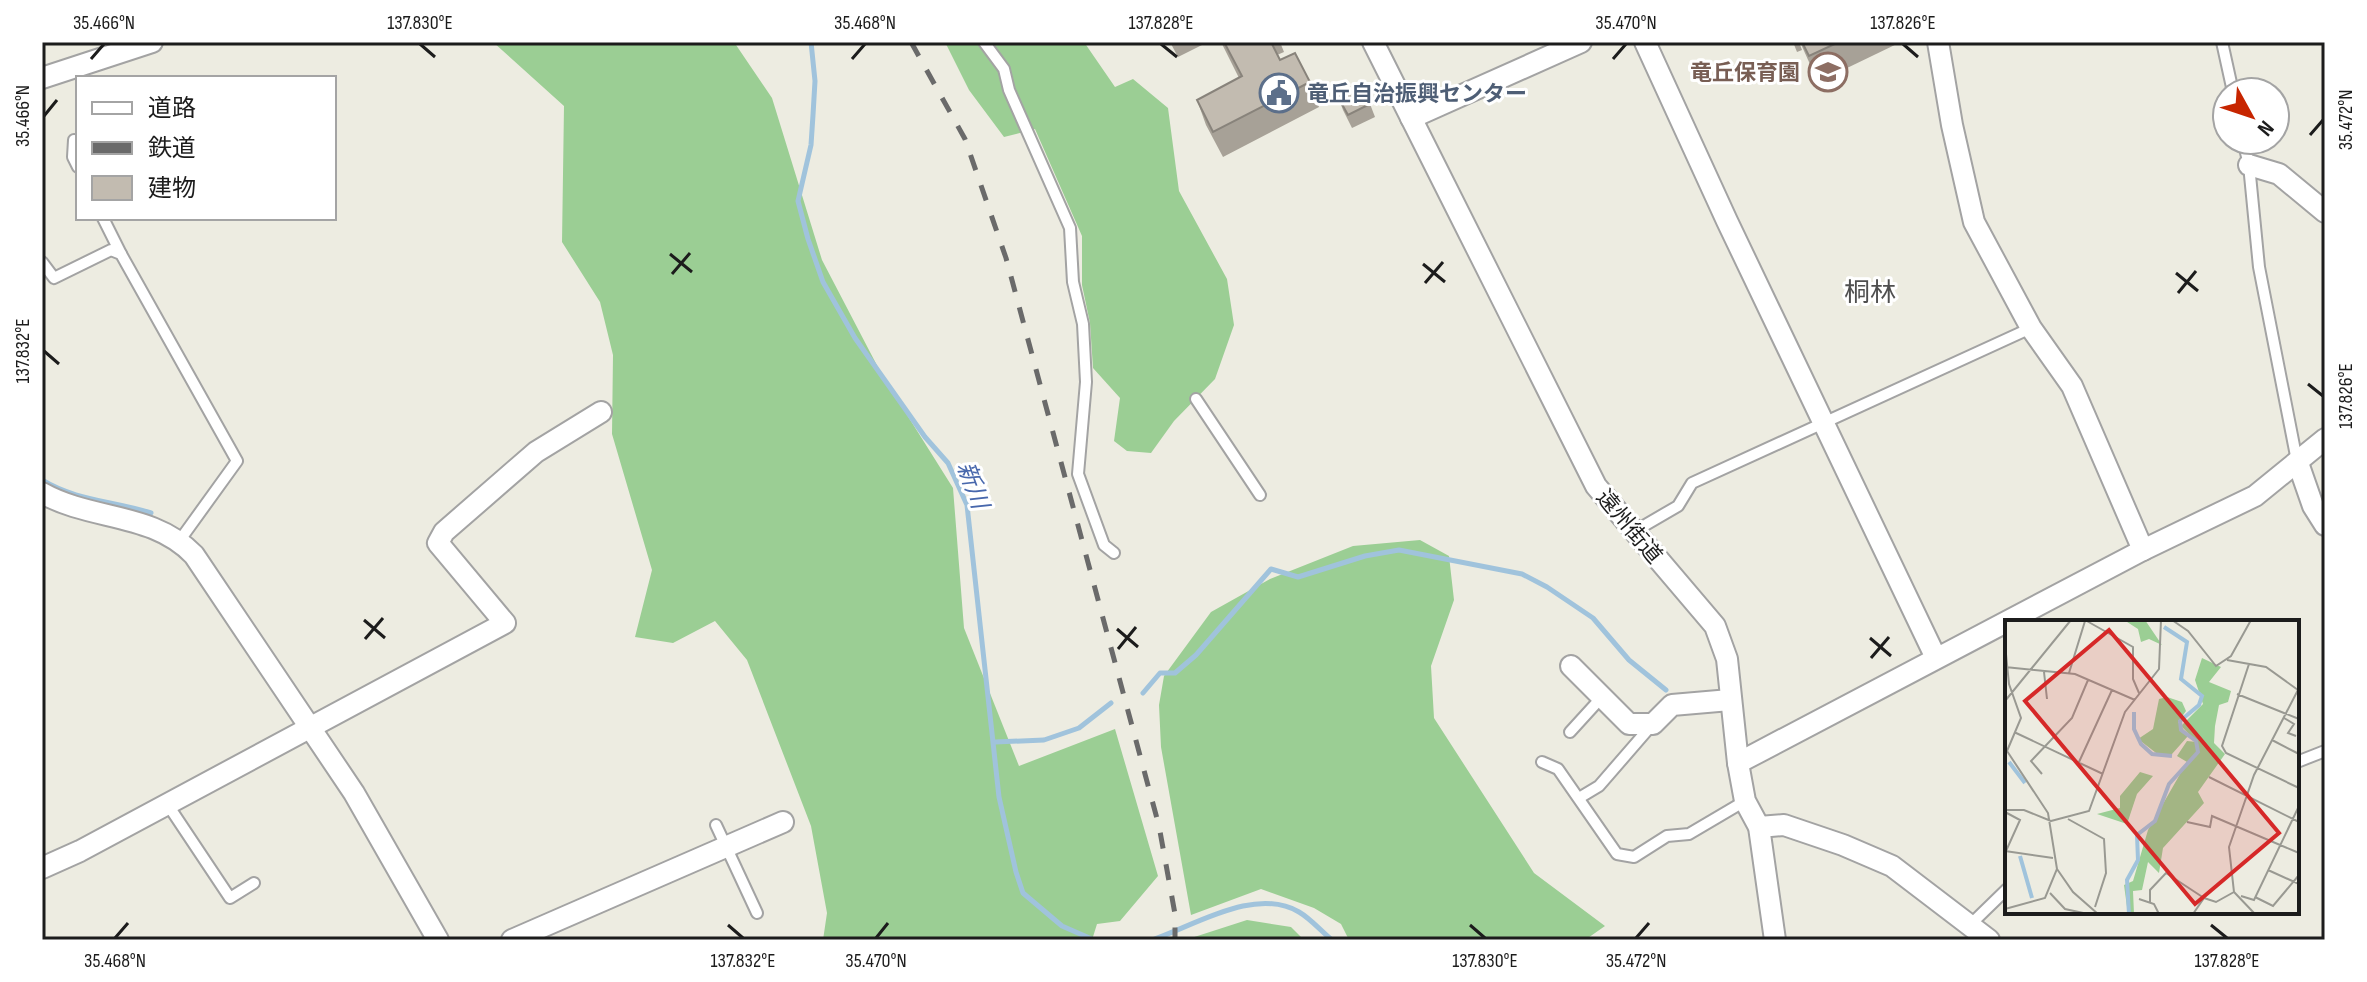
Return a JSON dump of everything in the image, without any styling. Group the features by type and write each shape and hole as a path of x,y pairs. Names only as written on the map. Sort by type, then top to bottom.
{"street":[{"path":"42,78 152,42"},
{"name":"遠州街道","path":"1373,42 1580,457 1606,501 1715,626 1727,659 1738,763 1745,801 1759,827 1775,940"},
{"path":"1411,118 1581,42"},
{"path":"1645,42 1936,658"},
{"path":"1938,42 1952,125 1974,222 2031,328 2072,386 2143,550"},
{"path":"2249,165 2279,174 2325,212"},
{"path":"42,868 168,805 505,623 438,543 444,532 536,452 601,412"},
{"path":"2009,620 2255,496 2325,439"},
{"path":"2298,463 2313,506 2325,525"},
{"path":"42,493 87,510 152,526 180,540 194,555 354,793 438,940"},
{"path":"1738,763 2005,622"},
{"path":"1571,666 1629,724 1653,724 1672,705 1730,700"},
{"path":"512,940 783,822"},
{"path":"1759,827 1784,825 1892,866 1989,940"}],"lane":[{"path":"984,42 1004,69 1009,90 1070,228 1073,282 1083,324 1086,382 1078,474 1104,545 1114,553"},
{"path":"2222,42 2229,76"},
{"path":"74,140 73,157 76,163"},
{"path":"2247,156 2259,267 2298,463"},
{"path":"104,220 237,461 180,540"},
{"path":"42,262 54,278 111,250 121,254"},
{"path":"1635,531 1678,506 1692,483 2031,328"},
{"path":"1196,399 1260,495"},
{"path":"1570,732 1601,698"},
{"path":"1579,798 1599,786 1653,724"},
{"path":"2299,761 2325,751"},
{"path":"1542,762 1558,769 1617,854 1634,857 1667,836 1689,834 1745,801"},
{"path":"168,805 230,898 254,883"},
{"path":"716,825 757,913"},
{"path":"1971,924 2005,891"}],"green space":[{"path":"493,42 734,42 772,98 822,260 882,375 953,488 964,628 1019,766 1115,729 1158,876 1120,921 1097,924 1092,940 823,940 827,913 811,826 747,660 715,621 673,643 635,637 652,570 612,434 613,355 600,302 562,242 564,106"},
{"path":"945,42 1084,42 1115,87 1133,79 1168,108 1179,191 1227,279 1234,325 1215,379 1174,421 1151,453 1127,451 1114,441 1120,398 1093,368 1090,323 1082,285 1082,236 1035,129 1004,137 969,90"},
{"path":"1420,540 1449,556 1454,600 1431,666 1434,718 1534,873 1605,926 1585,940 1349,940 1341,924 1314,908 1261,889 1191,915 1161,747 1159,705 1164,676 1211,612 1270,579 1353,546"},
{"path":"1247,920 1291,927 1304,940 1185,940"}],"building":[{"path":"1224,42 1271,42 1280,60 1295,53 1310,82 1213,132 1197,100 1242,76"},
{"path":"1802,42 1839,42 1809,56"},
{"path":"1361,85 1370,104 1348,115 1338,97"}],"waterway":[{"name":"新川","path":"811,42 815,81 811,145 798,201 808,239 823,282 855,338 925,437 948,463 967,505 999,797 1023,893 1062,926 1094,940"},
{"path":"42,480 82,497 151,513"},
{"path":"1143,693 1160,673 1175,673 1196,655 1271,569 1298,577 1365,556 1399,550 1522,574 1547,587 1593,618 1629,660 1666,690"},
{"path":"995,742 1044,740 1079,728 1111,703"},
{"name":"新川","path":"1152,940 1225,911 1263,903 1282,905 1299,912 1332,940"}],"railway":[{"path":"911,42 965,139 1006,258 1159,826 1175,914 1175,940"}],"place":[{"name":"竜丘保育園","path":"1828,72"},
{"name":"竜丘自治振興センター","path":"1279,93"}],"district":[{"name":"桐林","path":"1870,292"}]}
